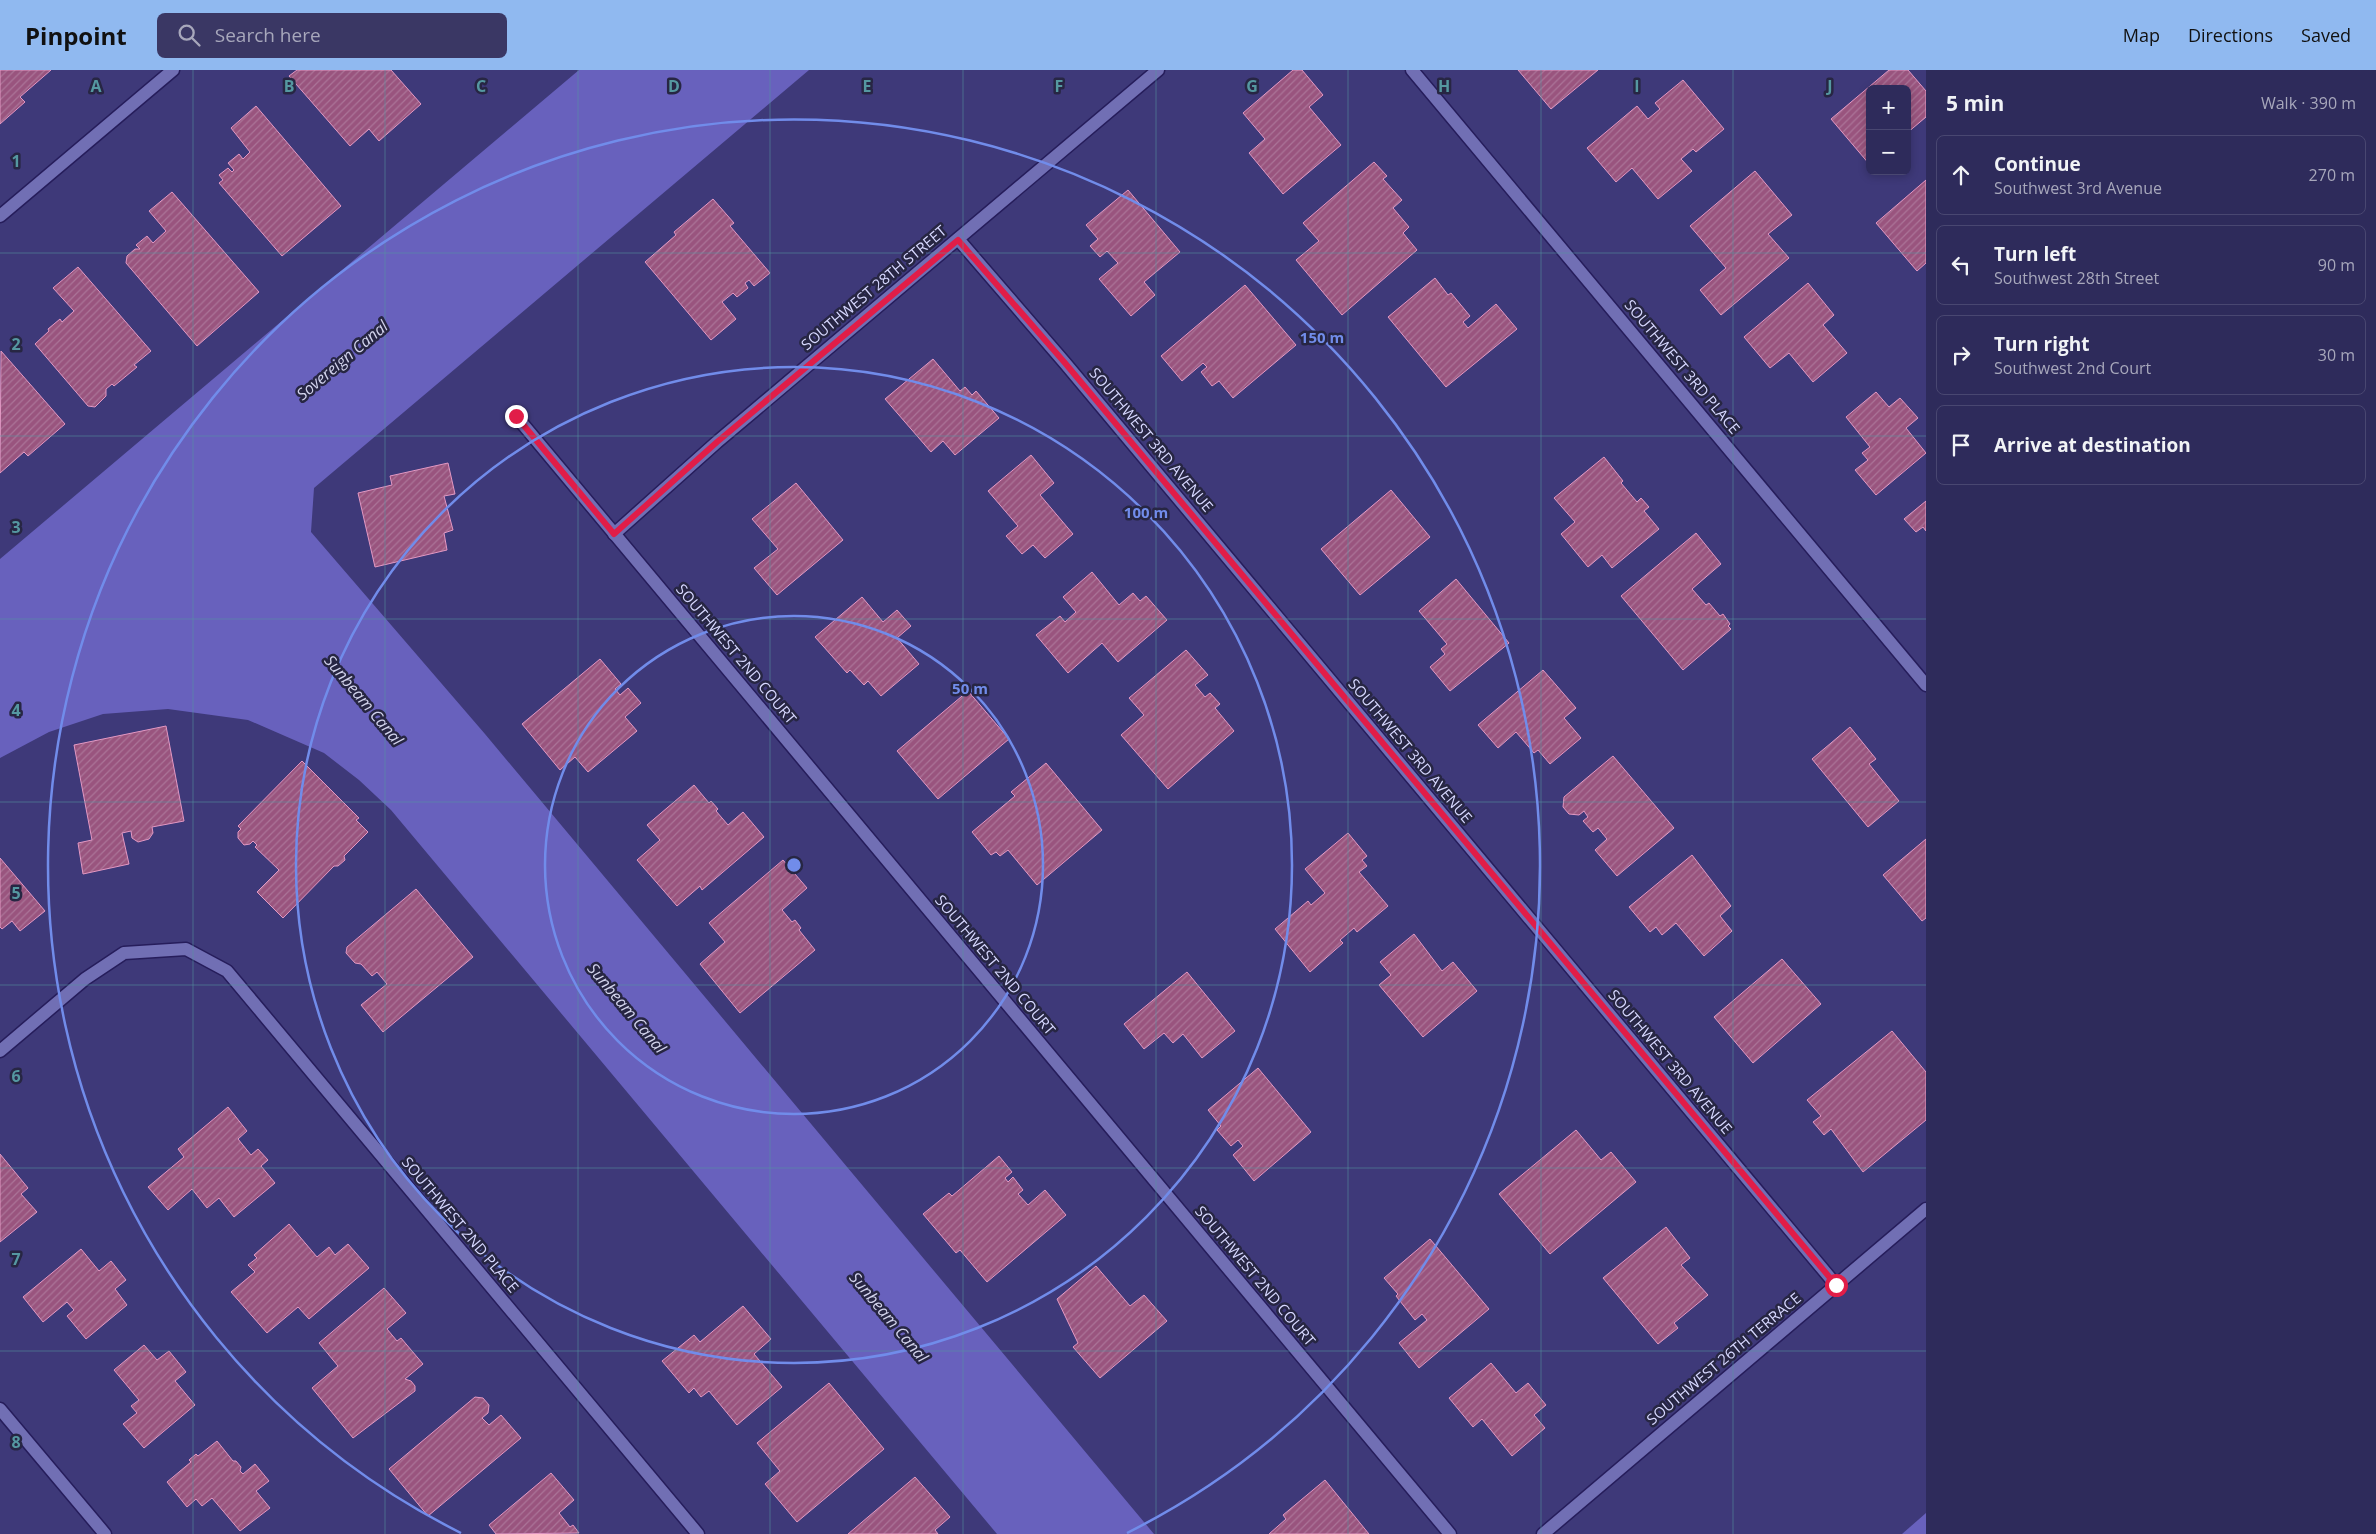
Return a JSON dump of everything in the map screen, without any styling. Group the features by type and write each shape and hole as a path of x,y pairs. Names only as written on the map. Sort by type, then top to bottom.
{"street":[{"path":"0,216 173,70"},
{"name":"SOUTHWEST 28TH STREET","path":"614,534 717,442 1158,70"},
{"name":"SOUTHWEST 3RD PLACE","path":"1412,70 1926,685"},
{"name":"SOUTHWEST 3RD AVENUE","path":"958,240 1065,363 1836,1285"},
{"name":"SOUTHWEST 2ND COURT","path":"516,416 1450,1534"},
{"name":"SOUTHWEST 2ND PLACE","path":"0,1052 85,979 124,953 186,949 227,971 698,1534"},
{"name":"SOUTHWEST 26TH TERRACE","path":"1543,1534 1926,1209"},
{"path":"0,1409 105,1534"}],"water":[{"path":"579,70 809,70 314,488 311,532 485,734 1154,1534 997,1534 391,810 359,780 324,753 248,720 168,709 103,714 49,732 0,758 0,559"},
{"path":"1926,1513 1926,1534 1902,1534"}],"building":[{"path":"0,70 51,70 20,97 25,102 0,124"},
{"path":"297,70 391,70 421,104 379,141 369,129 350,146 289,76"},
{"path":"1293,70 1302,70 1323,95 1309,107 1341,145 1283,194 1249,153 1265,139 1243,113"},
{"path":"1518,70 1598,70 1551,109"},
{"path":"1889,70 1908,70 1926,91 1926,117 1911,130 1911,85 1871,85"},
{"path":"1683,80 1724,129 1696,152 1693,149 1681,159 1692,171 1658,199 1632,168 1616,182 1587,148 1637,106 1648,119 1660,109 1655,103"},
{"path":"1866,89 1866,160 1831,119"},
{"path":"256,106 341,206 282,256 219,183 223,180 219,175 228,168 232,172 234,170 228,163 239,154 243,159 250,152 231,128"},
{"path":"1374,162 1387,176 1383,179 1402,200 1393,208 1409,227 1403,233 1417,250 1342,315 1296,260 1319,241 1303,223"},
{"path":"1755,171 1792,215 1768,234 1789,258 1721,315 1700,290 1726,268 1690,226"},
{"path":"1926,180 1926,263 1917,271 1876,223"},
{"path":"1128,190 1180,252 1144,282 1155,295 1131,316 1099,279 1118,263 1107,251 1100,257 1090,246 1098,239 1086,225"},
{"path":"172,192 259,292 197,346 126,263 127,256 135,249 140,249 136,245 147,236 153,243 166,231 149,211"},
{"path":"713,199 734,223 730,226 770,273 754,286 749,280 745,283 748,288 737,297 733,293 722,302 736,319 711,340 645,262 676,235 674,232"},
{"path":"78,267 151,351 134,365 137,367 114,386 112,384 106,389 106,396 95,407 88,406 35,344 49,331 48,329 60,319 62,322 74,311 53,288"},
{"path":"1435,278 1448,295 1451,293 1470,316 1463,322 1468,328 1496,304 1517,329 1446,387 1388,317"},
{"path":"1808,283 1834,315 1823,325 1847,353 1813,382 1789,353 1770,368 1744,337"},
{"path":"1245,285 1296,345 1233,398 1219,381 1212,386 1201,372 1207,367 1203,363 1182,381 1161,356"},
{"path":"1,351 65,424 28,456 24,452 0,473"},
{"path":"933,359 960,391 965,387 972,395 976,391 999,418 955,455 943,441 931,452 885,399"},
{"path":"1876,392 1889,407 1900,398 1918,418 1906,428 1926,453 1876,495 1855,470 1868,460 1862,453 1870,447 1846,417"},
{"path":"1031,455 1054,483 1040,495 1073,534 1045,558 1033,545 1022,554 1006,536 1018,526 988,491"},
{"path":"1604,457 1623,481 1621,483 1637,502 1641,498 1649,507 1644,511 1659,529 1612,568 1602,555 1588,567 1561,534 1575,522 1554,498"},
{"path":"448,463 455,494 444,496 453,530 444,533 447,550 375,567 358,493 392,485 390,476"},
{"path":"796,483 843,540 777,595 754,568 778,549 752,519"},
{"path":"1391,490 1430,537 1360,595 1321,549"},
{"path":"1926,501 1926,531 1923,527 1916,532 1904,519"},
{"path":"1696,533 1721,564 1692,589 1706,605 1709,603 1720,616 1723,614 1731,629 1683,670 1621,596"},
{"path":"1092,572 1119,605 1133,593 1140,601 1146,596 1167,620 1118,662 1102,643 1068,673 1036,635 1060,616 1065,622 1076,612 1063,597"},
{"path":"1456,579 1509,643 1450,691 1430,667 1445,654 1441,649 1447,644 1419,611"},
{"path":"862,597 883,622 897,610 911,626 897,638 919,664 881,696 868,681 864,685 850,670 847,673 815,637"},
{"path":"1186,650 1208,675 1195,685 1205,697 1210,693 1220,704 1215,708 1234,731 1168,789 1121,735 1144,715 1129,698"},
{"path":"600,659 621,684 615,689 620,695 628,688 641,703 625,717 637,731 588,772 575,757 560,770 522,724"},
{"path":"1543,670 1576,708 1564,718 1581,738 1550,764 1538,750 1534,753 1516,732 1498,748 1478,725"},
{"path":"968,691 1009,739 938,799 897,751"},
{"path":"166,726 184,821 152,827 153,833 149,839 138,842 132,838 131,831 122,833 129,864 83,874 78,843 92,840 74,745"},
{"path":"1850,727 1876,759 1869,764 1899,801 1868,827 1812,759"},
{"path":"1613,756 1674,828 1617,876 1595,850 1607,839 1598,828 1593,832 1583,821 1588,817 1584,811 1579,815 1569,814 1563,807 1564,797"},
{"path":"302,761 359,818 356,820 368,832 344,856 345,860 338,866 334,866 283,918 257,892 279,870 255,847 257,845 253,841 250,844 244,845 238,838 238,832 241,829 238,826"},
{"path":"1046,763 1102,830 1037,885 1008,850 1000,856 996,852 991,855 972,832 1015,796 1011,792"},
{"path":"694,785 709,803 711,801 718,809 716,811 728,825 743,812 764,837 702,890 700,886 677,906 637,860 660,840 647,825"},
{"path":"1348,833 1367,856 1362,860 1367,866 1359,872 1388,906 1357,932 1354,928 1340,940 1343,943 1310,972 1275,929 1308,901 1311,905 1325,893 1305,869"},
{"path":"1926,839 1926,918 1922,921 1883,875"},
{"path":"1692,855 1731,906 1720,916 1732,931 1704,956 1676,923 1662,935 1656,927 1650,932 1629,907"},
{"path":"0,858 45,911 20,931 12,921 2,929 0,927"},
{"path":"783,860 807,888 782,910 792,922 795,920 801,928 799,930 815,950 740,1013 700,964 725,942 709,923"},
{"path":"416,889 473,957 383,1032 361,1005 387,984 377,972 372,976 361,964 355,963 346,953 347,947"},
{"path":"1414,934 1442,971 1453,962 1477,991 1423,1037 1379,985 1391,975 1380,962"},
{"path":"1782,959 1821,1004 1753,1063 1714,1017"},
{"path":"1187,972 1235,1031 1202,1058 1183,1034 1173,1043 1164,1033 1144,1049 1124,1024"},
{"path":"1892,1031 1926,1072 1926,1120 1863,1172 1831,1129 1824,1135 1813,1122 1821,1116 1807,1100"},
{"path":"1258,1068 1311,1132 1254,1181 1233,1155 1243,1146 1238,1140 1231,1146 1217,1130 1221,1126 1208,1110"},
{"path":"228,1107 247,1131 238,1139 251,1155 258,1149 268,1160 261,1166 275,1183 234,1217 219,1198 207,1208 192,1189 168,1210 148,1187 184,1157 178,1149"},
{"path":"1576,1130 1601,1160 1611,1152 1636,1182 1550,1254 1499,1194"},
{"path":"0,1154 28,1188 21,1194 37,1212 0,1242"},
{"path":"999,1156 1012,1172 1005,1178 1008,1182 1013,1177 1023,1190 1018,1194 1028,1205 1045,1190 1066,1215 987,1282 960,1250 956,1253 923,1214 949,1193 952,1196"},
{"path":"289,1224 317,1257 329,1247 335,1255 348,1244 369,1268 309,1319 298,1307 267,1333 231,1292 255,1272 248,1265 257,1258 254,1255"},
{"path":"1666,1227 1690,1258 1681,1265 1708,1295 1674,1323 1678,1328 1658,1344 1603,1278"},
{"path":"1430,1239 1489,1309 1419,1368 1399,1343 1427,1320 1422,1314 1415,1320 1396,1296 1398,1294 1384,1278"},
{"path":"81,1249 99,1271 111,1261 126,1280 115,1289 127,1305 86,1339 67,1316 74,1310 67,1302 43,1322 23,1297"},
{"path":"1096,1266 1130,1306 1144,1295 1167,1321 1100,1378 1073,1347 1078,1343 1057,1299"},
{"path":"384,1288 406,1313 387,1329 397,1341 401,1338 423,1364 405,1379 411,1381 415,1386 415,1391 353,1438 312,1388 338,1366 319,1343"},
{"path":"743,1306 771,1339 754,1354 782,1387 737,1425 709,1391 701,1397 694,1388 689,1393 662,1361 694,1335 700,1342"},
{"path":"144,1345 157,1360 169,1351 186,1372 175,1381 195,1405 144,1448 123,1424 137,1413 131,1406 139,1400 114,1370"},
{"path":"1491,1363 1516,1393 1528,1383 1546,1405 1534,1415 1545,1428 1512,1456 1482,1419 1473,1427 1449,1398"},
{"path":"829,1383 884,1449 797,1522 765,1484 780,1471 757,1443"},
{"path":"475,1397 483,1398 489,1405 488,1413 482,1418 489,1425 501,1415 521,1438 428,1516 389,1469"},
{"path":"217,1441 233,1461 236,1461 241,1467 240,1471 243,1474 255,1464 269,1481 256,1491 270,1508 240,1531 212,1498 202,1506 196,1499 187,1507 167,1482 191,1462 189,1460 196,1454 198,1456"},
{"path":"551,1473 574,1500 559,1513 570,1527 573,1525 579,1533 496,1534 489,1525"},
{"path":"915,1477 950,1517 935,1530 938,1534 848,1534"},
{"path":"1325,1480 1369,1534 1269,1534 1286,1519 1283,1515"}],"route":[{"path":"516,416 614,534 717,442 958,240 1065,363 1836,1285"}],"water label":[{"name":"Sovereign Canal","path":"342,360"},
{"name":"Sunbeam Canal","path":"364,700"},
{"name":"Sunbeam Canal","path":"627,1008"},
{"name":"Sunbeam Canal","path":"889,1317"}]}
